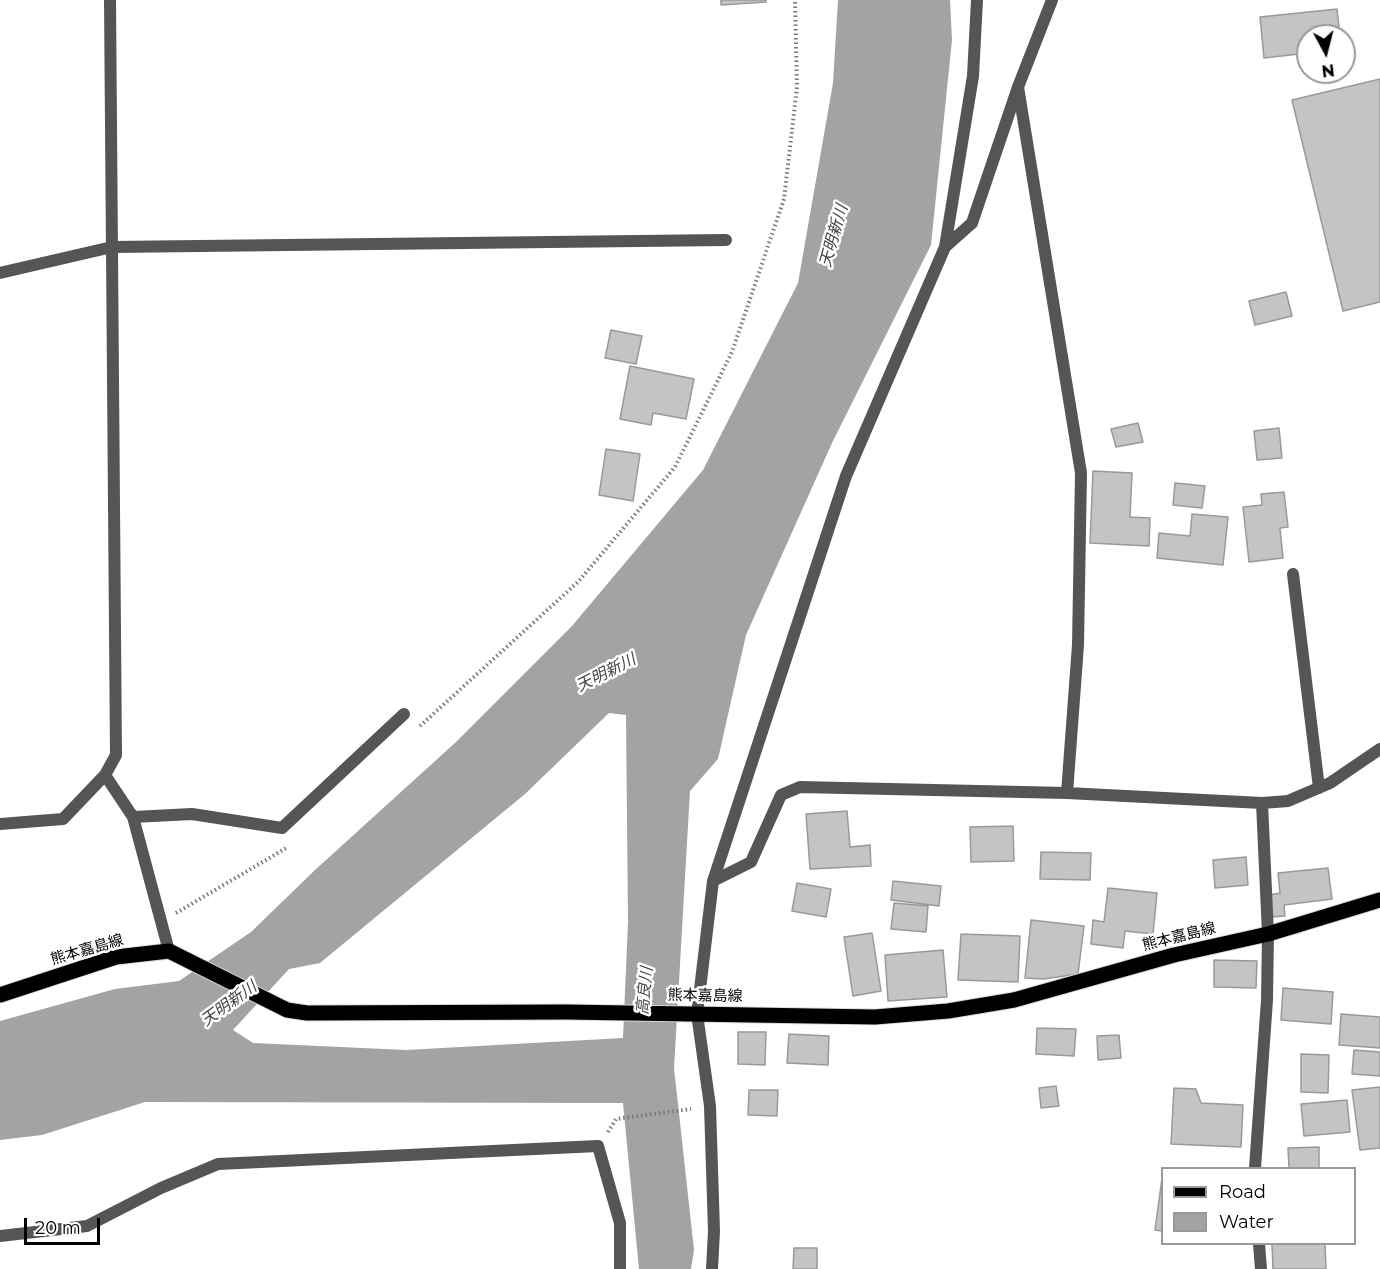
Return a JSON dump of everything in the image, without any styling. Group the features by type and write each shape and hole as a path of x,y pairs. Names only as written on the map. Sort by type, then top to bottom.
{"main road":[{"name":"熊本嘉島線","path":"0,995 116,957 169,951 287,1010 307,1013 566,1012 875,1017 948,1011 1014,1000 1174,955 1268,934 1380,900"}],"street":[{"path":"0,824 63,819 105,775 116,755 110,0"},
{"path":"712,1269 714,1231 710,1106 693,1014 713,881 846,476 945,247 973,76 977,0"},
{"path":"945,247 972,223 1018,87 1052,0"},
{"path":"1018,87 1081,473 1078,645 1067,793"},
{"path":"0,273 112,247 726,240"},
{"path":"1293,574 1318,788"},
{"path":"133,817 192,814 282,828 404,714"},
{"path":"713,881 751,862 781,795 800,787 1067,793 1262,803 1288,801 1330,783 1380,749"},
{"path":"105,775 133,817 169,951"},
{"path":"1255,1167 1267,1000 1268,934 1262,803"},
{"path":"0,1236 87,1226 161,1188 218,1164 598,1146 620,1223 620,1269"},
{"path":"1259,1245 1261,1269"}],"path":[{"path":"414,731 578,582 675,467 732,352 784,199 797,87 795,0"},
{"path":"161,922 285,849 294,841"},
{"path":"598,1146 616,1119 710,1106"}],"water":[{"path":"838,0 950,0 952,40 931,245 832,443 746,635 718,759 690,791 674,1068 694,1250 691,1269 639,1269 623,1103 145,1102 42,1135 0,1140 0,1021 115,989 179,981 251,932 315,870 456,742 572,626 703,470 798,283 833,83","holes":["609,713 626,715 628,922 623,1038 406,1050 253,1043 233,1030 289,969 320,963 525,794"]}],"building":[{"path":"721,0 766,0 766,2 721,5"},
{"path":"1337,9 1339,24 1296,24 1296,54 1264,58 1260,17"},
{"path":"1380,79 1380,302 1343,311 1292,100"},
{"path":"1286,292 1292,316 1255,325 1249,301"},
{"path":"611,330 642,336 636,364 605,358"},
{"path":"630,366 694,379 686,419 653,413 651,425 620,419"},
{"path":"1138,423 1143,442 1116,447 1111,429"},
{"path":"1279,428 1282,458 1257,460 1254,431"},
{"path":"606,449 640,454 633,501 599,495"},
{"path":"1093,471 1132,473 1130,517 1150,518 1149,546 1090,543"},
{"path":"1175,483 1205,486 1202,508 1173,505"},
{"path":"1284,492 1288,527 1280,528 1283,558 1249,562 1243,507 1262,505 1261,494"},
{"path":"1192,514 1228,517 1223,565 1157,558 1159,533 1190,536"},
{"path":"847,811 850,847 870,845 871,866 810,869 806,814"},
{"path":"1013,826 1014,861 971,862 970,827"},
{"path":"1041,852 1091,853 1090,880 1040,879"},
{"path":"1246,857 1248,885 1215,888 1213,860"},
{"path":"1328,868 1332,899 1284,905 1285,916 1271,917 1269,895 1280,893 1278,873"},
{"path":"893,881 941,886 939,906 891,900"},
{"path":"797,883 831,889 826,917 792,911"},
{"path":"1108,888 1157,893 1153,934 1125,931 1123,948 1091,944 1093,920 1104,922"},
{"path":"894,903 928,906 926,932 891,929"},
{"path":"1031,920 1084,926 1078,974 1044,979 1025,978"},
{"path":"872,933 881,991 853,996 844,937"},
{"path":"961,934 1020,936 1018,982 958,980"},
{"path":"943,950 947,997 888,1001 885,955"},
{"path":"1214,960 1257,961 1256,988 1214,987"},
{"path":"1283,988 1333,992 1331,1024 1281,1020"},
{"path":"1341,1014 1380,1017 1380,1048 1339,1045"},
{"path":"1037,1028 1076,1029 1074,1056 1036,1054"},
{"path":"738,1032 766,1032 765,1065 738,1064"},
{"path":"789,1034 829,1036 828,1065 787,1063"},
{"path":"1119,1035 1121,1058 1098,1060 1097,1036"},
{"path":"1354,1050 1380,1052 1380,1076 1352,1074"},
{"path":"1301,1054 1329,1055 1328,1093 1301,1092"},
{"path":"1056,1086 1059,1106 1041,1108 1039,1088"},
{"path":"1380,1087 1380,1148 1360,1150 1352,1090"},
{"path":"1174,1088 1196,1089 1201,1103 1243,1105 1241,1147 1171,1144"},
{"path":"749,1090 778,1090 777,1116 748,1115"},
{"path":"1347,1100 1350,1132 1304,1136 1301,1104"},
{"path":"1319,1147 1319,1167 1289,1167 1288,1148"},
{"path":"1161,1185 1161,1231 1155,1230"},
{"path":"1272,1245 1325,1245 1326,1269 1273,1269"},
{"path":"794,1248 817,1248 817,1269 793,1269"}],"water label":[{"name":"天明新川","path":"834,236"},
{"name":"天明新川","path":"606,673"},
{"name":"高良川","path":"645,991"},
{"name":"天明新川","path":"229,1004"}]}
